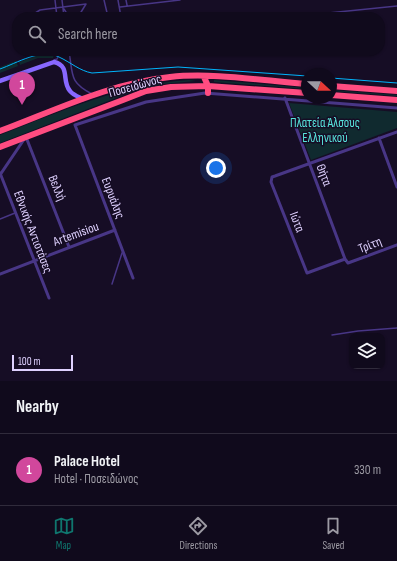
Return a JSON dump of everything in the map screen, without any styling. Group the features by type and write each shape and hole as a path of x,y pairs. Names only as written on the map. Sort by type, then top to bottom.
{"highway":[{"name":"Ποσειδώνος","path":"0,131 121,86 172,76 301,84"},
{"path":"204,77 208,86 208,93"},
{"name":"Ποσειδώνος","path":"0,147 73,122 146,91 171,87 208,86 301,93"},
{"path":"337,86 397,91"},
{"path":"337,95 397,100"}],"street":[{"path":"0,81 50,62 58,63 63,66 65,70 68,89 83,99"},
{"path":"73,122 163,98 208,93 397,108"},
{"name":"Θήτα","path":"285,98 346,259"},
{"name":"Ευρυάλης","path":"73,122 133,278"},
{"path":"309,164 397,132"},
{"path":"0,174 26,137"},
{"name":"Βελλή","path":"26,137 69,247"},
{"path":"379,138 397,187"},
{"name":"Ιώτα","path":"307,273 274,189 272,177 309,164"},
{"name":"Εθνικής Αντιοτάσες","path":"0,174 49,298"},
{"name":"Artemisiou","path":"0,274 33,260 115,230"},
{"name":"Τρίτη","path":"307,273 346,259 348,263 397,245"}],"lane":[{"path":"56,0 56,12"},
{"path":"62,0 64,12"},
{"path":"81,12 87,0"},
{"path":"104,0 107,12"},
{"path":"118,0 121,12"},
{"path":"126,0 127,6"},
{"path":"120,7 180,0"},
{"path":"36,12 86,4"},
{"path":"338,12 397,6"},
{"path":"63,7 66,12"},
{"path":"50,62 57,59 58,56"},
{"path":"70,56 74,80 80,88 94,95"},
{"path":"0,219 15,213"},
{"path":"112,284 123,251"},
{"path":"332,336 358,331 397,328"}],"green space":[{"path":"36,56 54,56 53,58 38,58 20,65 19,62"},
{"path":"16,61 18,66 0,73 0,67"},
{"path":"189,80 196,81 163,84 134,91 0,143 0,135 93,100 140,87"},
{"path":"214,80 301,89 214,82"},
{"path":"337,90 397,95 337,91"},
{"name":"Πλατεία Άλσους Ελληνικού","path":"289,103 397,112 397,128 311,160"}],"tram line":[{"path":"0,69 33,56"},
{"path":"56,56 92,73 178,67 301,76"},
{"path":"337,78 397,83"}],"place":[{"name":"Palace Hotel","path":"22,105"}]}
